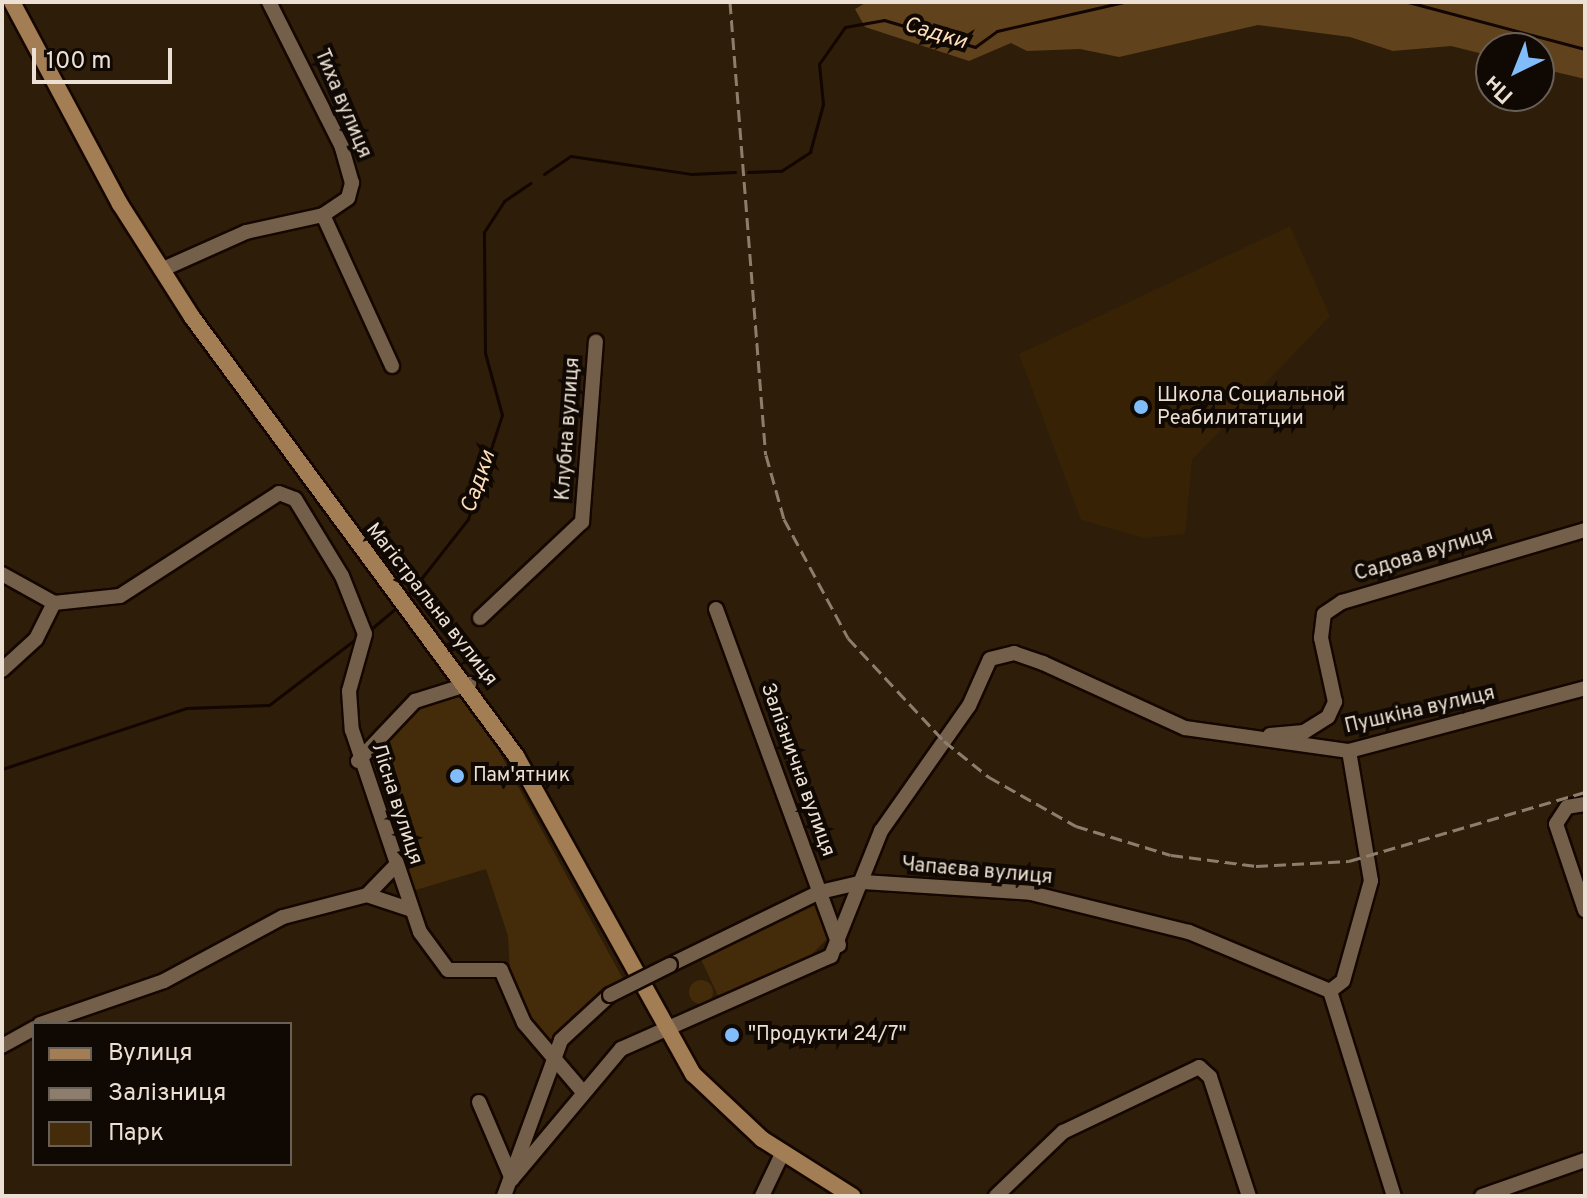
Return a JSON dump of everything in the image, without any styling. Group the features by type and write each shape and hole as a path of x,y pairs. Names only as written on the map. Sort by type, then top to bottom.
{"main road":[{"name":"Магістральна вулиця","path":"12,2 161,270 469,684 516,756 663,1030 723,1108 783,1152 852,1196"}],"street":[{"name":"Тиха вулиця","path":"269,2 295,43 352,183 348,198 323,215"},
{"path":"161,270 246,232 323,215 392,366"},
{"name":"Клубна вулиця","path":"480,618 582,522 596,342"},
{"name":"Лісна вулиця","path":"54,603 141,588 279,493 295,499 317,530 365,634 349,691 358,761 412,910 436,959 461,973 501,970 524,1023 554,1059"},
{"name":"Садова вулиця","path":"1247,737 1304,732 1328,717 1335,702 1322,626 1324,614 1342,602 1585,530"},
{"path":"2,574 54,603 36,639 2,670"},
{"name":"Залізнична вулиця","path":"716,609 839,945"},
{"name":"Пушкіна вулиця","path":"863,882 903,791 969,706 990,659 1014,653 1185,728 1349,751 1585,688"},
{"path":"358,761 415,701 469,684"},
{"path":"1349,751 1371,881 1343,981 1330,991 1394,1196"},
{"path":"1585,804 1567,807 1556,824 1585,910"},
{"path":"367,895 395,866"},
{"path":"504,1196 512,1179 621,1049 803,974 839,945 863,882"},
{"name":"Чапаєва вулиця","path":"512,1179 554,1059 575,1020 610,995 820,892 863,882 1031,893 1189,932 1330,991"},
{"path":"46,1022 164,981 283,917 367,895 392,897 412,910"},
{"path":"2,1046 32,1029"},
{"path":"554,1059 583,1092"},
{"path":"996,1196 1063,1132 1199,1067 1210,1077 1249,1196"},
{"path":"479,1102 512,1179"},
{"path":"762,1196 783,1152"},
{"path":"1482,1196 1585,1160"},
{"path":"1526,1181 1534,1196"}],"shaded area":[{"path":"867,2 1585,2 1585,79 1555,72 1555,32 1475,32 1475,52 1451,46 1393,51 1350,37 1258,25 1119,57 1080,49 1027,51 1011,43 969,61 865,27 855,9"},
{"name":"Школа Социальной Реабилитатции","path":"1290,226 1330,316 1192,460 1185,534 1144,538 1081,520 1019,354"}],"green space":[{"path":"466,691 623,979 572,1016 551,1046 529,1020 510,973 508,936 486,869 409,892 365,759 416,705"},
{"path":"817,902 829,937 808,958 720,1000 699,955"},
{"path":"701,980 712,987 713,992 706,1003 701,1004 690,997 689,992 696,981"}],"waterway":[{"name":"Садки","path":"748,172 781,171 810,152 823,104 819,64 845,27 884,20 975,47 997,31 1124,2"},
{"name":"Садки","path":"1408,2 1585,49"},
{"name":"Садки","path":"544,174 571,156 691,174 735,172"},
{"name":"Садки","path":"409,594 468,519 502,415 485,353 484,232 504,201 531,183"},
{"name":"Садки","path":"371,629 397,607"},
{"name":"Садки","path":"2,769 186,708 269,705 357,638"}],"railway":[{"path":"730,2 766,455 784,519 848,638 944,741 989,777 1076,826 1171,855 1256,866 1349,861 1585,792"}],"place":[{"name":"Школа Социальной Реабилитатции","path":"1141,407"},
{"name":"Пам'ятник","path":"457,776"},
{"name":"\"Продукти 24/7\"","path":"732,1035"}]}
